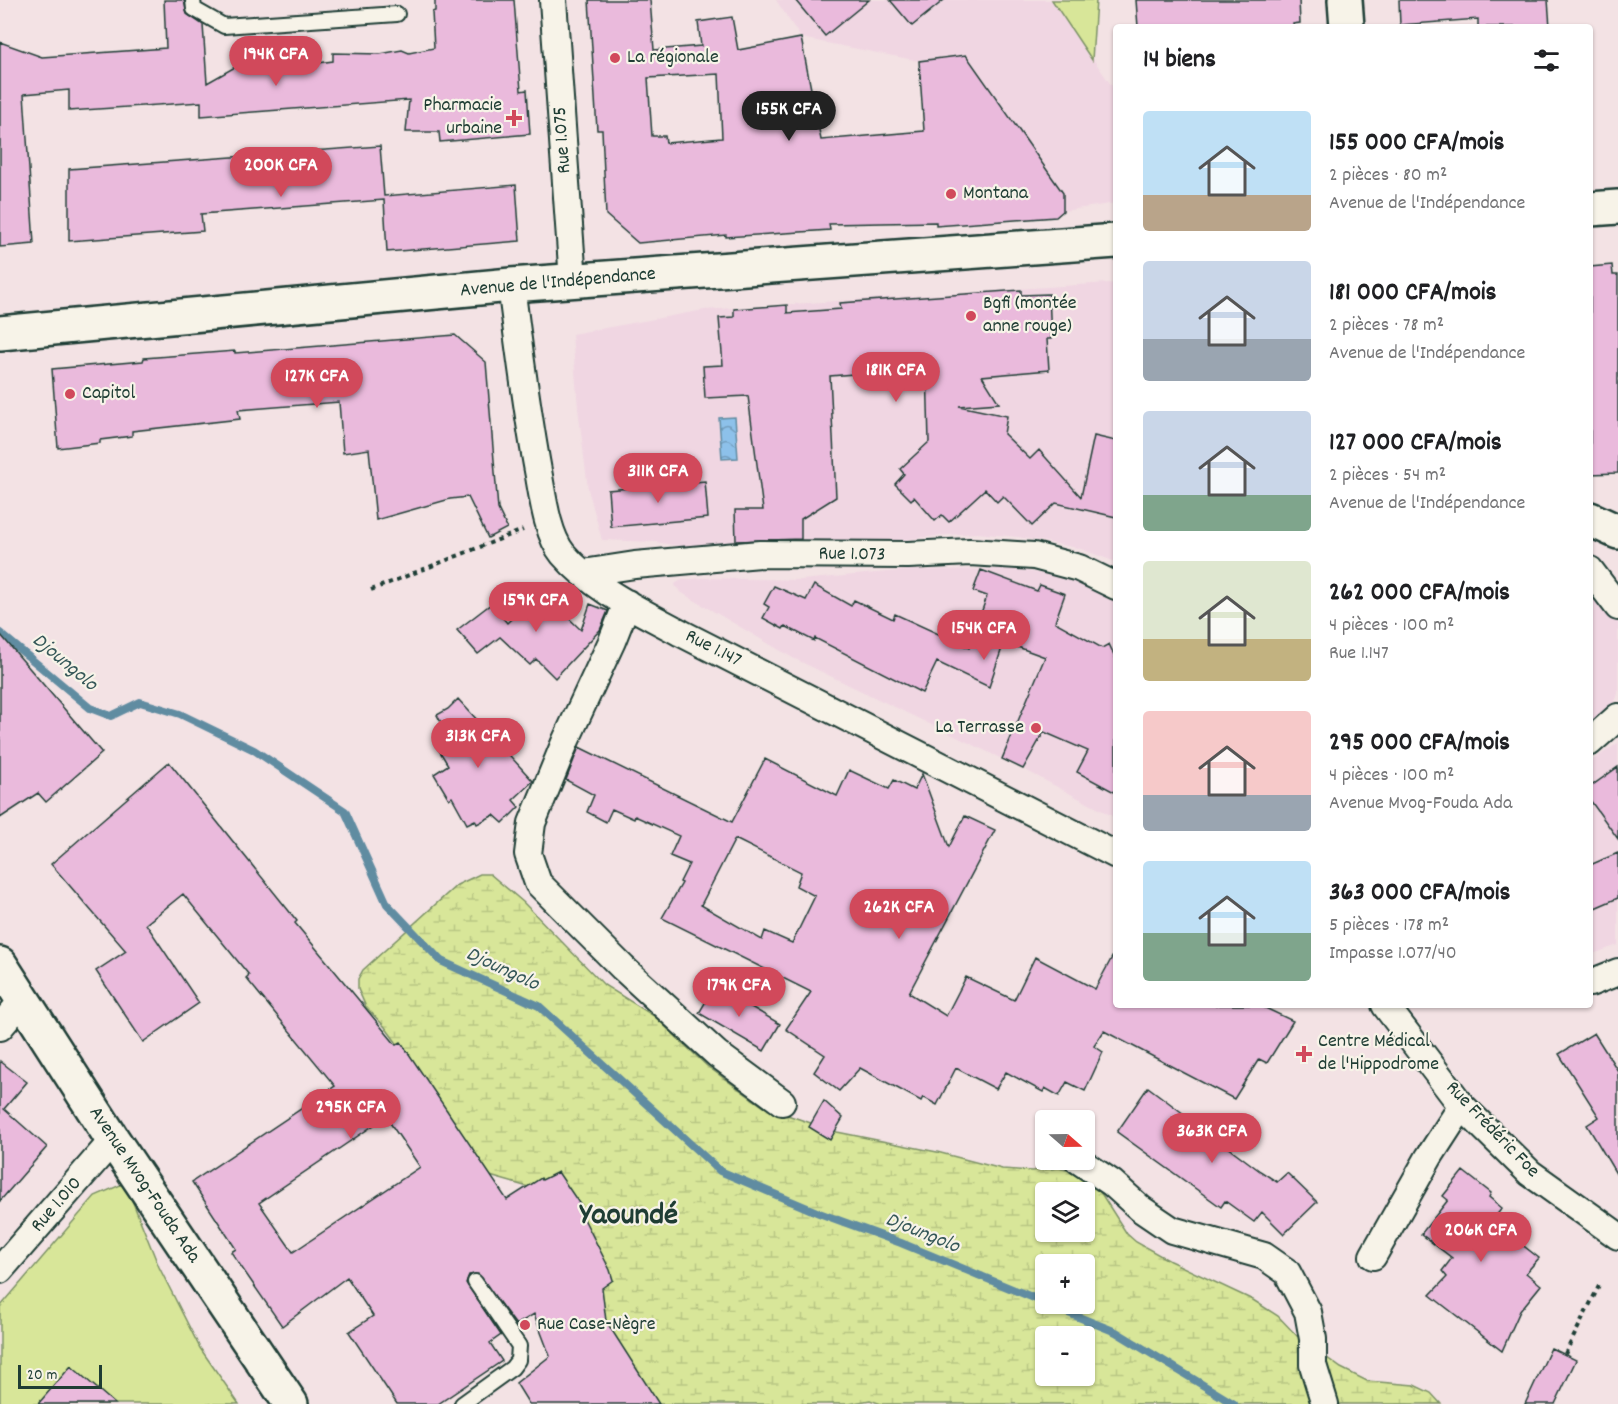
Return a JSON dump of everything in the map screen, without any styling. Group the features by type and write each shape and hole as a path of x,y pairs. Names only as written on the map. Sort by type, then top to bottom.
{"main road":[{"path":"1345,0 1347,24"},
{"path":"1593,209 1618,207"},
{"name":"Avenue de l'Indépendance","path":"0,333 511,285 1113,241"},
{"path":"1593,520 1618,532"},
{"name":"Avenue Mvog-Fouda Ada","path":"0,964 113,1140 291,1404"}],"street":[{"name":"Rue 1.075","path":"553,0 573,280"},
{"name":"Rue 1.147","path":"511,285 525,405 548,520 562,552 583,573 627,603 1113,853"},
{"name":"Rue 1.073","path":"583,573 635,565 760,554 908,555 970,552 1034,556 1079,568 1113,585"},
{"path":"1593,574 1618,607"},
{"path":"627,603 532,823 528,854 538,883 623,968 717,1054 782,1102"},
{"path":"1593,739 1618,717"},
{"path":"1593,982 1618,972"},
{"path":"0,1027 23,1000"},
{"name":"Rue Frédéric Foe","path":"1387,1008 1462,1106 1530,1173 1618,1236"},
{"path":"1373,1256 1430,1156 1462,1106"},
{"name":"Rue 1.010","path":"0,1270 113,1140"},
{"path":"1093,1170 1112,1183 1141,1209 1172,1230 1264,1256 1287,1272 1308,1312 1313,1339 1313,1365 1325,1404"}],"lane":[{"path":"194,0 194,9 224,27 398,14"},
{"path":"462,1404 512,1368 518,1360 519,1346 475,1282"}],"path":[{"path":"371,590 548,520"},
{"path":"1565,1354 1599,1286"}],"shaded area":[{"path":"776,0 1052,0 1113,88 1113,203 1063,211 1063,192 919,61 801,38"},
{"path":"1113,284 1113,561 1078,548 1018,537 977,533 797,551 716,553 656,542 602,540 588,489 572,334 704,310"},
{"path":"1017,569 1074,580 1113,600 1113,816 1029,772 793,658 682,593 675,584 681,580 703,578 801,580 908,570"},
{"path":"1593,593 1618,623 1618,694 1611,708 1593,726"},
{"path":"1618,743 1618,945 1593,954 1593,760"}],"green space":[{"path":"1052,0 1096,0 1092,60"},
{"path":"480,874 490,874 523,902 604,985 654,1016 707,1066 764,1107 837,1132 937,1152 1002,1169 1074,1172 1088,1182 1035,1182 1035,1242 1095,1242 1095,1187 1127,1234 1136,1242 1170,1261 1253,1300 1278,1316 1297,1336 1341,1368 1367,1381 1414,1385 1431,1393 1441,1404 881,1404 870,1400 849,1404 646,1404 535,1189 483,1174 407,1057 385,1027 366,1007 358,989 358,979 363,970 457,885"},
{"path":"125,1183 159,1267 200,1348 239,1404 0,1404 0,1307 95,1196"}],"water":[{"path":"735,417 738,458 722,459 719,418"}],"building":[{"path":"164,0 184,0 187,14 203,25 207,83 235,67 246,69 255,66 263,69 270,65 279,67 286,63 295,66 333,61 333,53 380,54 402,50 409,53 434,48 432,12 435,11 435,0 514,0 521,91 527,90 530,134 440,142 439,132 406,132 409,100 201,116 201,102 69,111 69,90 24,94 34,244 0,247 0,42 42,57 166,48"},
{"path":"589,0 650,0 654,50 701,46 698,22 732,17 738,50 801,38 821,140 924,131 919,61 966,55 1063,193 1063,211 1056,217 936,226 936,222 829,224 830,230 726,237 726,235 638,243 606,215 602,130 597,130","holes":["719,74 722,138 666,143 665,136 652,136 648,78"]},
{"path":"795,0 869,0 825,36"},
{"path":"890,0 944,0 912,26"},
{"path":"1136,0 1299,0 1300,23 1138,24"},
{"path":"1399,0 1548,0 1550,24 1478,24 1478,19 1400,24"},
{"path":"380,146 384,196 516,185 520,241 387,252 384,200 201,214 203,231 69,241 69,169"},
{"path":"1612,265 1613,275 1618,275 1618,473 1593,474 1593,267"},
{"path":"1021,290 1021,295 1049,294 1051,339 1047,339 1049,370 982,376 999,403 959,406 1007,416 1004,434 1030,459 1039,450 1081,497 1094,436 1113,440 1113,516 1056,503 1032,526 1003,496 997,502 985,489 949,522 942,515 935,521 914,497 911,500 895,484 904,474 900,469 929,442 927,368 830,376 836,497 801,519 801,539 736,541 735,510 763,510 748,396 705,398 703,366 723,365 719,318 734,317 734,309 787,305 787,313 841,309 840,303"},
{"path":"455,335 486,362 498,509 507,528 488,538 468,497 450,499 376,520 369,449 343,453 339,402 238,410 240,419 132,431 132,436 58,448 52,369 143,361 144,358"},
{"path":"705,481 708,518 611,527 608,490"},
{"path":"981,570 1037,591 1040,585 1065,594 1055,622 1102,648 1109,644 1113,653 1113,791 1077,772 1088,751 1044,732 1023,769 1002,759 1045,657 1004,642 989,687 937,662 922,693 815,638 814,641 785,626 783,629 763,618 769,607 764,604 774,586 806,600 814,585 851,606 854,600 893,619 895,614 969,648 987,596 973,591"},
{"path":"536,595 545,603 549,599 581,630 590,604 608,611 600,630 555,678 536,659 530,665 500,637 478,654 457,630 491,604 507,623"},
{"path":"0,634 102,753 46,802 38,793 0,818"},
{"path":"458,699 533,781 513,800 519,807 503,823 494,815 477,824 475,820 467,824 452,797 449,799 434,774 448,765 436,745 449,737 437,715 448,709"},
{"path":"579,747 732,822 765,759 837,796 849,770 889,789 894,780 914,790 922,774 949,847 965,816 995,830 909,993 946,1016 966,977 1014,1000 1035,957 1095,989 1113,956 1113,1008 1265,1008 1293,1021 1267,1063 1259,1059 1234,1099 1104,1031 1094,1046 1103,1052 1085,1091 1067,1082 1059,1096 1045,1088 1043,1092 1006,1072 996,1089 956,1068 937,1105 923,1097 921,1101 860,1068 839,1091 814,1072 825,1055 786,1029 811,992 662,918 682,883 680,882 689,864 670,856 679,836 635,816 634,819 612,809 606,822 587,812 594,795 566,780","holes":["735,839 801,872 796,886 815,896 792,943 765,931 762,940 701,905"]},
{"path":"169,762 297,921 295,923 396,1045 401,1042 507,1200 541,1178 542,1180 558,1172 583,1209 580,1211 610,1270 613,1280 602,1288 606,1321 659,1404 529,1404 516,1383 550,1356 534,1314 516,1325 478,1274 469,1275 466,1283 501,1335 490,1343 502,1361 438,1404 397,1404 349,1332 373,1316 347,1277 282,1326 231,1252 236,1249 192,1182 335,1086 246,978 249,975 183,894 146,924 199,1003 143,1042 96,971 126,951 51,864","holes":["386,1117 420,1167 293,1252 259,1203"]},
{"path":"1618,767 1618,839 1593,804 1593,785"},
{"path":"1618,853 1618,898 1593,909 1593,864"},
{"path":"715,986 780,1024 764,1051 699,1013"},
{"path":"1594,1033 1618,1071 1618,1177 1587,1125 1599,1117 1559,1054"},
{"path":"0,1061 27,1082 4,1109 47,1147 0,1201"},
{"path":"1148,1087 1277,1182 1287,1173 1317,1202 1284,1234 1262,1212 1254,1222 1225,1201 1221,1207 1117,1132"},
{"path":"824,1101 843,1118 830,1140 809,1127"},
{"path":"1463,1171 1491,1193 1489,1197 1502,1208 1492,1221 1539,1258 1526,1273 1541,1285 1520,1311 1502,1351 1430,1295 1447,1277 1442,1271 1452,1258 1421,1234 1448,1200 1443,1196"},
{"path":"1551,1348 1576,1360 1555,1404 1525,1404"},
{"path":"71,1366 115,1404 38,1404"}],"waterway":[{"name":"Djoungolo","path":"0,633 90,708 111,716 140,702 180,714 254,750 345,811 387,904 441,961 539,1006 720,1171 819,1213 901,1243 1035,1298"},
{"name":"Djoungolo","path":"1071,1314 1116,1332 1234,1404"}],"place":[{"name":"La régionale","path":"615,58"},
{"name":"Pharmacie urbaine","path":"514,118"},
{"name":"Montana","path":"951,194"},
{"name":"Bgfi (montée anne rouge)","path":"971,316"},
{"name":"Capitol","path":"70,394"},
{"name":"La Terrasse","path":"1036,728"},
{"name":"Centre Médical de l'Hippodrome","path":"1304,1054"},
{"name":"Rue Case-Nègre","path":"525,1325"}],"district":[{"name":"Yaoundé","path":"629,1217"}]}
